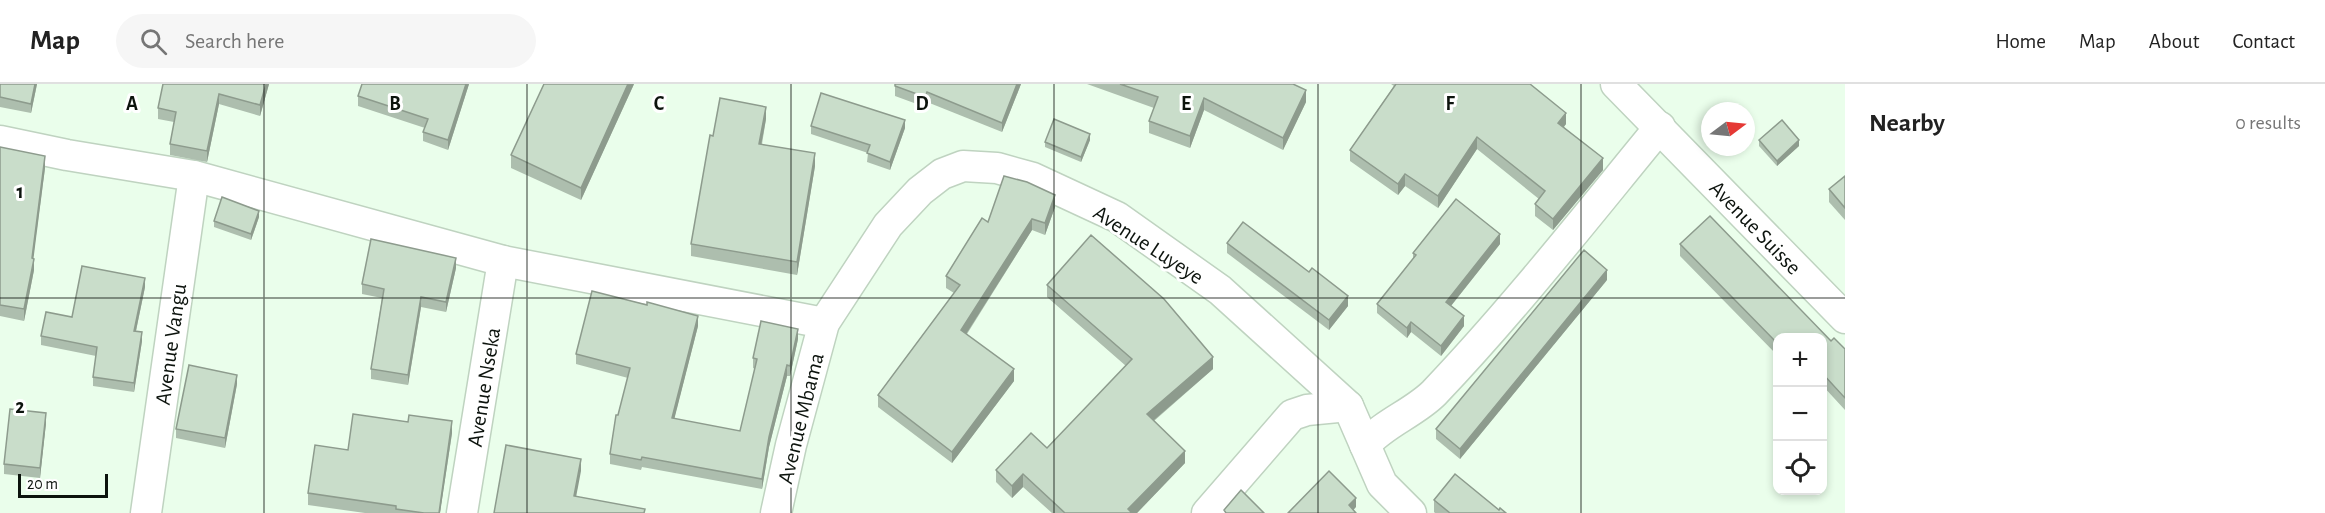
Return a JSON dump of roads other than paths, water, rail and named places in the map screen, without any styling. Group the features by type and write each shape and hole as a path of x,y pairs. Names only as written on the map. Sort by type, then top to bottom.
{"street":[{"name":"Avenue Suisse","path":"1616,84 1845,318"},
{"path":"1365,445 1373,435 1432,395 1516,302 1660,127"},
{"path":"0,141 67,155 194,176 503,261 824,323"},
{"name":"Avenue Luyeye","path":"824,323 888,225 920,191 942,174 963,166 997,168 1033,178 1117,217 1220,290 1348,406 1382,484 1411,513"},
{"name":"Avenue Vangu","path":"146,513 194,176"},
{"name":"Avenue Nseka","path":"462,513 503,261"},
{"name":"Avenue Mbama","path":"777,513 791,445 824,323"},
{"path":"1207,513 1292,415 1307,410 1348,406"}]}
